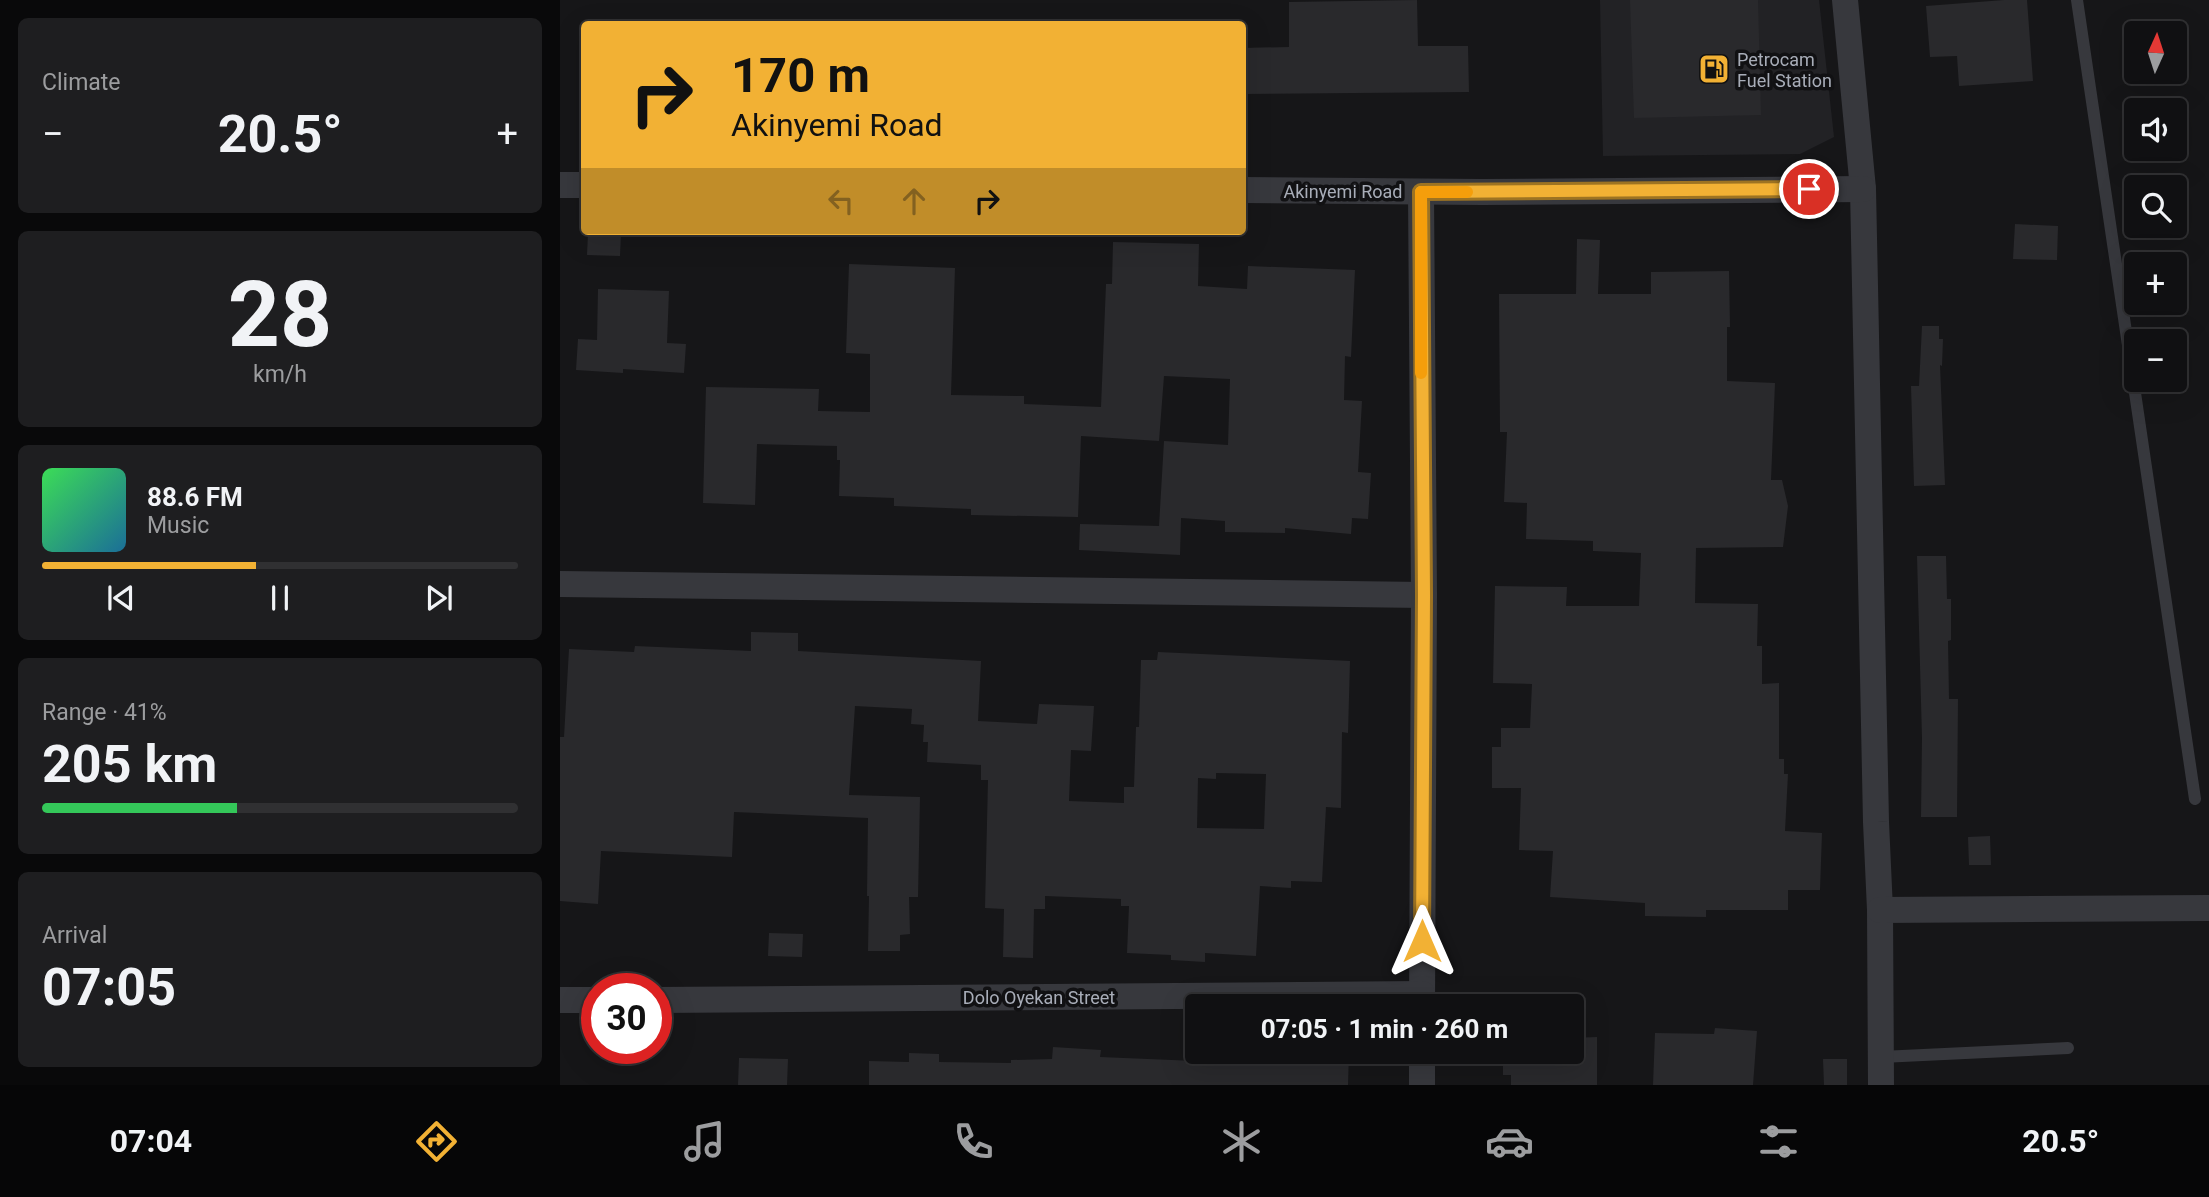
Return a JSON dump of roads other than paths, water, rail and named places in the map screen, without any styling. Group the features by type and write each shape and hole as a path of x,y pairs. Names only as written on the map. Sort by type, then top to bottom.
{"street":[{"path":"1845,0 1863,189 1875,808 1880,910 1881,1085"},
{"path":"560,185 581,186"},
{"name":"Akinyemi Road","path":"1246,190 1421,192 1863,189"},
{"path":"1421,192 1424,595 1422,994"},
{"path":"560,584 1424,595"},
{"path":"1880,910 2209,908"},
{"name":"Dolo Oyekan Street","path":"672,999 1185,1000"},
{"path":"560,1000 581,1000"},
{"path":"1422,1064 1422,1085"}],"lane":[{"path":"2077,0 2195,799"},
{"path":"1881,1057 2068,1048"}],"place":[{"name":"Petrocam Fuel Station","path":"1714,69"}]}
